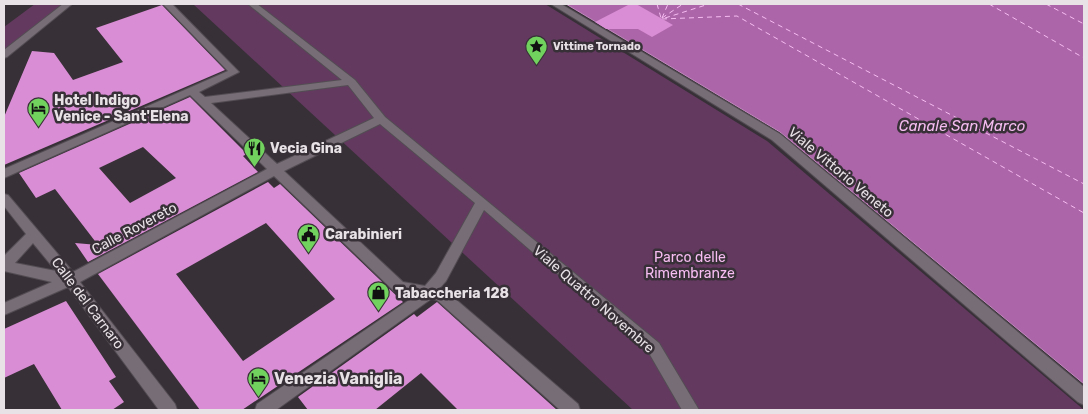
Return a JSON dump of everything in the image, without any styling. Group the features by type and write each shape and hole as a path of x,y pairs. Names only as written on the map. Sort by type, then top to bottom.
{"street":[{"path":"4,55 68,4"},
{"path":"4,174 234,72 167,4"},
{"name":"Viale Quattro Novembre","path":"252,4 351,82 381,119 654,348 691,410"},
{"name":"Viale Vittorio Veneto","path":"555,4 776,137 1084,397"},
{"path":"203,101 351,82"},
{"path":"192,90 400,287 441,295 572,410"},
{"path":"276,169 381,119"},
{"name":"Calle Rovereto","path":"4,309 71,280 276,169"},
{"name":"Calle del Carnaro","path":"4,198 71,280 168,410"},
{"path":"266,409 428,293 441,278 482,202"},
{"path":"4,265 34,234"},
{"path":"4,265 71,280"}],"green space":[{"path":"35,4 63,4 4,52 4,27"},
{"name":"Parco delle Rimembranze","path":"193,4 545,4 767,141 1084,410 633,410"}],"water":[{"name":"Canale San Marco","path":"566,4 1084,4 1084,384 780,132"}],"building":[{"path":"630,4 636,4 673,25 652,37 638,29 606,29 595,22"},
{"path":"162,5 225,70 4,165 4,117 32,51 54,53 73,80 123,62 96,28"},
{"path":"190,97 247,154 243,156 258,172 88,262 75,243 98,245 55,189 36,198 19,173","holes":["143,147 176,178 130,203 99,168"]},
{"path":"268,182 274,188 280,184 403,302 242,410 200,410 98,274","holes":["266,223 335,299 243,361 176,274"]},
{"path":"66,301 116,377 109,381 124,402 112,410 62,410 34,364 4,378 4,329"},
{"path":"437,302 557,410 458,410 421,373 375,410 308,410 298,397 414,314 417,317"}],"ferry route":[{"path":"657,4 661,18"},
{"path":"668,4 662,18 683,4"},
{"path":"665,18 709,4"},
{"path":"738,4 1084,184"},
{"path":"989,4 1084,58"},
{"path":"1046,4 1084,24"},
{"path":"662,19 737,16 1084,213"}],"place":[{"name":"Vittime Tornado","path":"537,65"},
{"name":"Hotel Indigo Venice - Sant'Elena","path":"38,127"},
{"name":"Vecia Gina","path":"254,167"},
{"name":"Carabinieri","path":"309,253"},
{"name":"Tabaccheria 128","path":"379,312"},
{"name":"Venezia Vaniglia","path":"258,397"}]}
